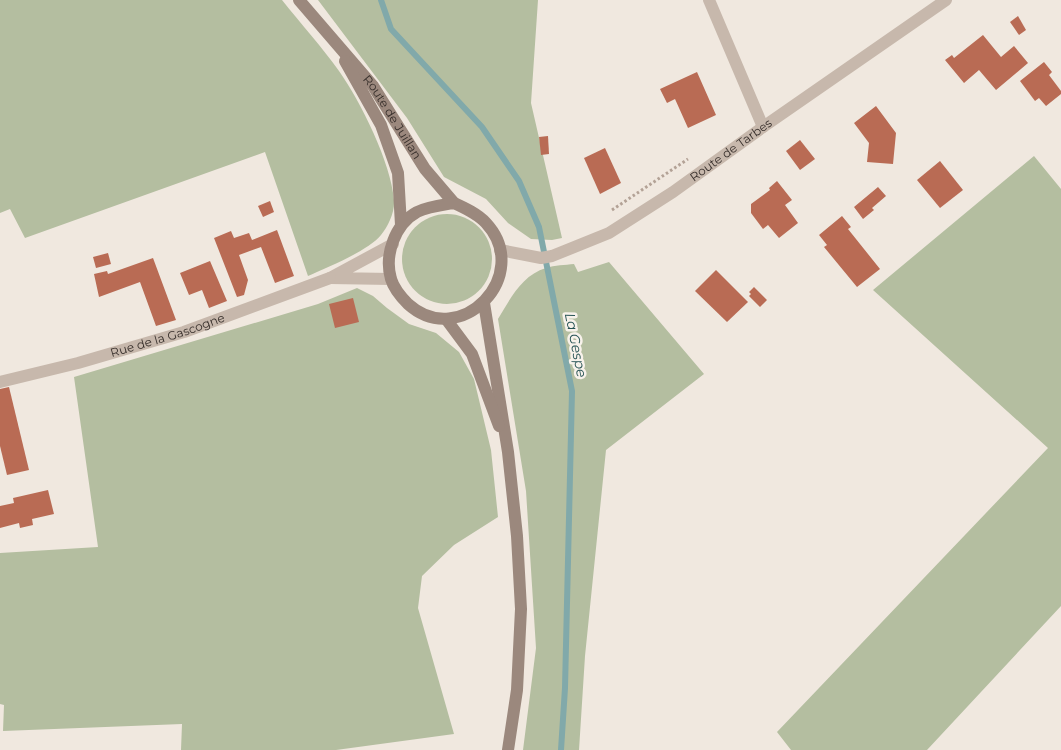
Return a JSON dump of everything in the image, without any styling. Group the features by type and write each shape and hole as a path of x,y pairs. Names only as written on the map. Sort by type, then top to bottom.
{"main road":[{"name":"Route de Juillan","path":"299,0 373,86 425,169 454,203"},
{"name":"Route de Juillan","path":"328,33 380,125 398,173 401,225"},
{"path":"454,203 485,221 493,232 500,250 502,264 498,283 484,303 468,314 446,319 426,315 414,309 400,296 391,279 388,259 395,235 401,225 417,212 439,205 454,203"},
{"path":"484,303 508,452 517,536 521,609 517,690 508,750"},
{"path":"446,319 472,354 508,452"}],"street":[{"path":"709,0 763,127"},
{"name":"Route de Tarbes","path":"500,250 541,258 564,253 617,228 673,192 946,0"},
{"name":"Rue de la Gascogne","path":"0,382 78,364 184,332 330,278 393,244"},
{"name":"Rue de la Gascogne","path":"330,278 391,279"}],"green space":[{"path":"0,0 282,0 319,44 348,84 374,133 392,185 394,200 391,219 386,228 367,247 308,276 265,152 25,238 10,209 0,213"},
{"path":"318,0 538,0 531,103 562,238 552,240 531,239 508,223 486,199 444,177 407,118"},
{"path":"1034,156 1061,189 1061,606 927,750 791,750 777,732 1048,448 873,290"},
{"path":"447,214 464,218 479,227 488,242 492,259 488,276 479,291 464,300 447,304 430,300 415,291 406,276 402,259 406,242 415,227 430,218"},
{"path":"609,262 704,374 606,450 585,656 579,750 523,750 536,648 526,491 498,319 523,282 538,271 553,266 574,264 578,272"},
{"path":"357,288 373,296 409,324 436,333 459,352 474,379 491,450 498,517 454,545 422,576 418,608 454,734 336,750 181,750 182,724 3,731 4,705 0,704 0,553 98,547 74,377 318,304"}],"building":[{"path":"1018,16 1026,30 1019,35 1010,22"},
{"path":"983,35 1001,57 1014,46 1028,63 996,90 979,70 964,83 945,60 952,55 954,58"},
{"path":"1044,62 1052,72 1049,75 1061,91 1061,94 1046,106 1039,98 1035,101 1020,81"},
{"path":"697,72 716,115 688,128 675,99 667,103 660,89"},
{"path":"876,106 896,133 893,164 867,162 869,143 854,123"},
{"path":"548,136 549,154 541,155 539,137"},
{"path":"800,140 815,159 800,170 786,151"},
{"path":"605,148 621,183 600,194 584,158"},
{"path":"940,161 963,190 940,208 917,180"},
{"path":"777,181 792,200 785,205 798,223 779,238 768,225 763,229 751,213 751,204 770,190 769,188"},
{"path":"878,187 886,196 863,219 854,207"},
{"path":"270,201 274,212 263,217 258,206"},
{"path":"842,216 851,227 848,229 880,269 857,287 824,247 827,245 819,235"},
{"path":"277,230 294,276 275,283 261,247 239,255 248,280 244,295 237,297 214,238 231,231 234,238 249,233 252,240"},
{"path":"108,253 111,264 96,268 93,257"},
{"path":"153,258 176,320 156,326 140,282 99,297 94,274 107,271 108,274"},
{"path":"210,261 227,301 209,308 202,290 189,295 180,273"},
{"path":"716,270 748,302 727,322 695,291"},
{"path":"754,287 767,300 760,307 749,296 751,294 749,292"},
{"path":"353,298 359,322 335,328 329,304"},
{"path":"9,387 29,470 7,475 0,446 0,389"},
{"path":"48,490 54,514 32,519 33,525 20,528 19,523 0,528 0,506 14,503 13,498"}],"waterway":[{"name":"La Gespe","path":"381,0 391,29 482,127 519,181 539,227 572,391 565,688 561,750"}]}
